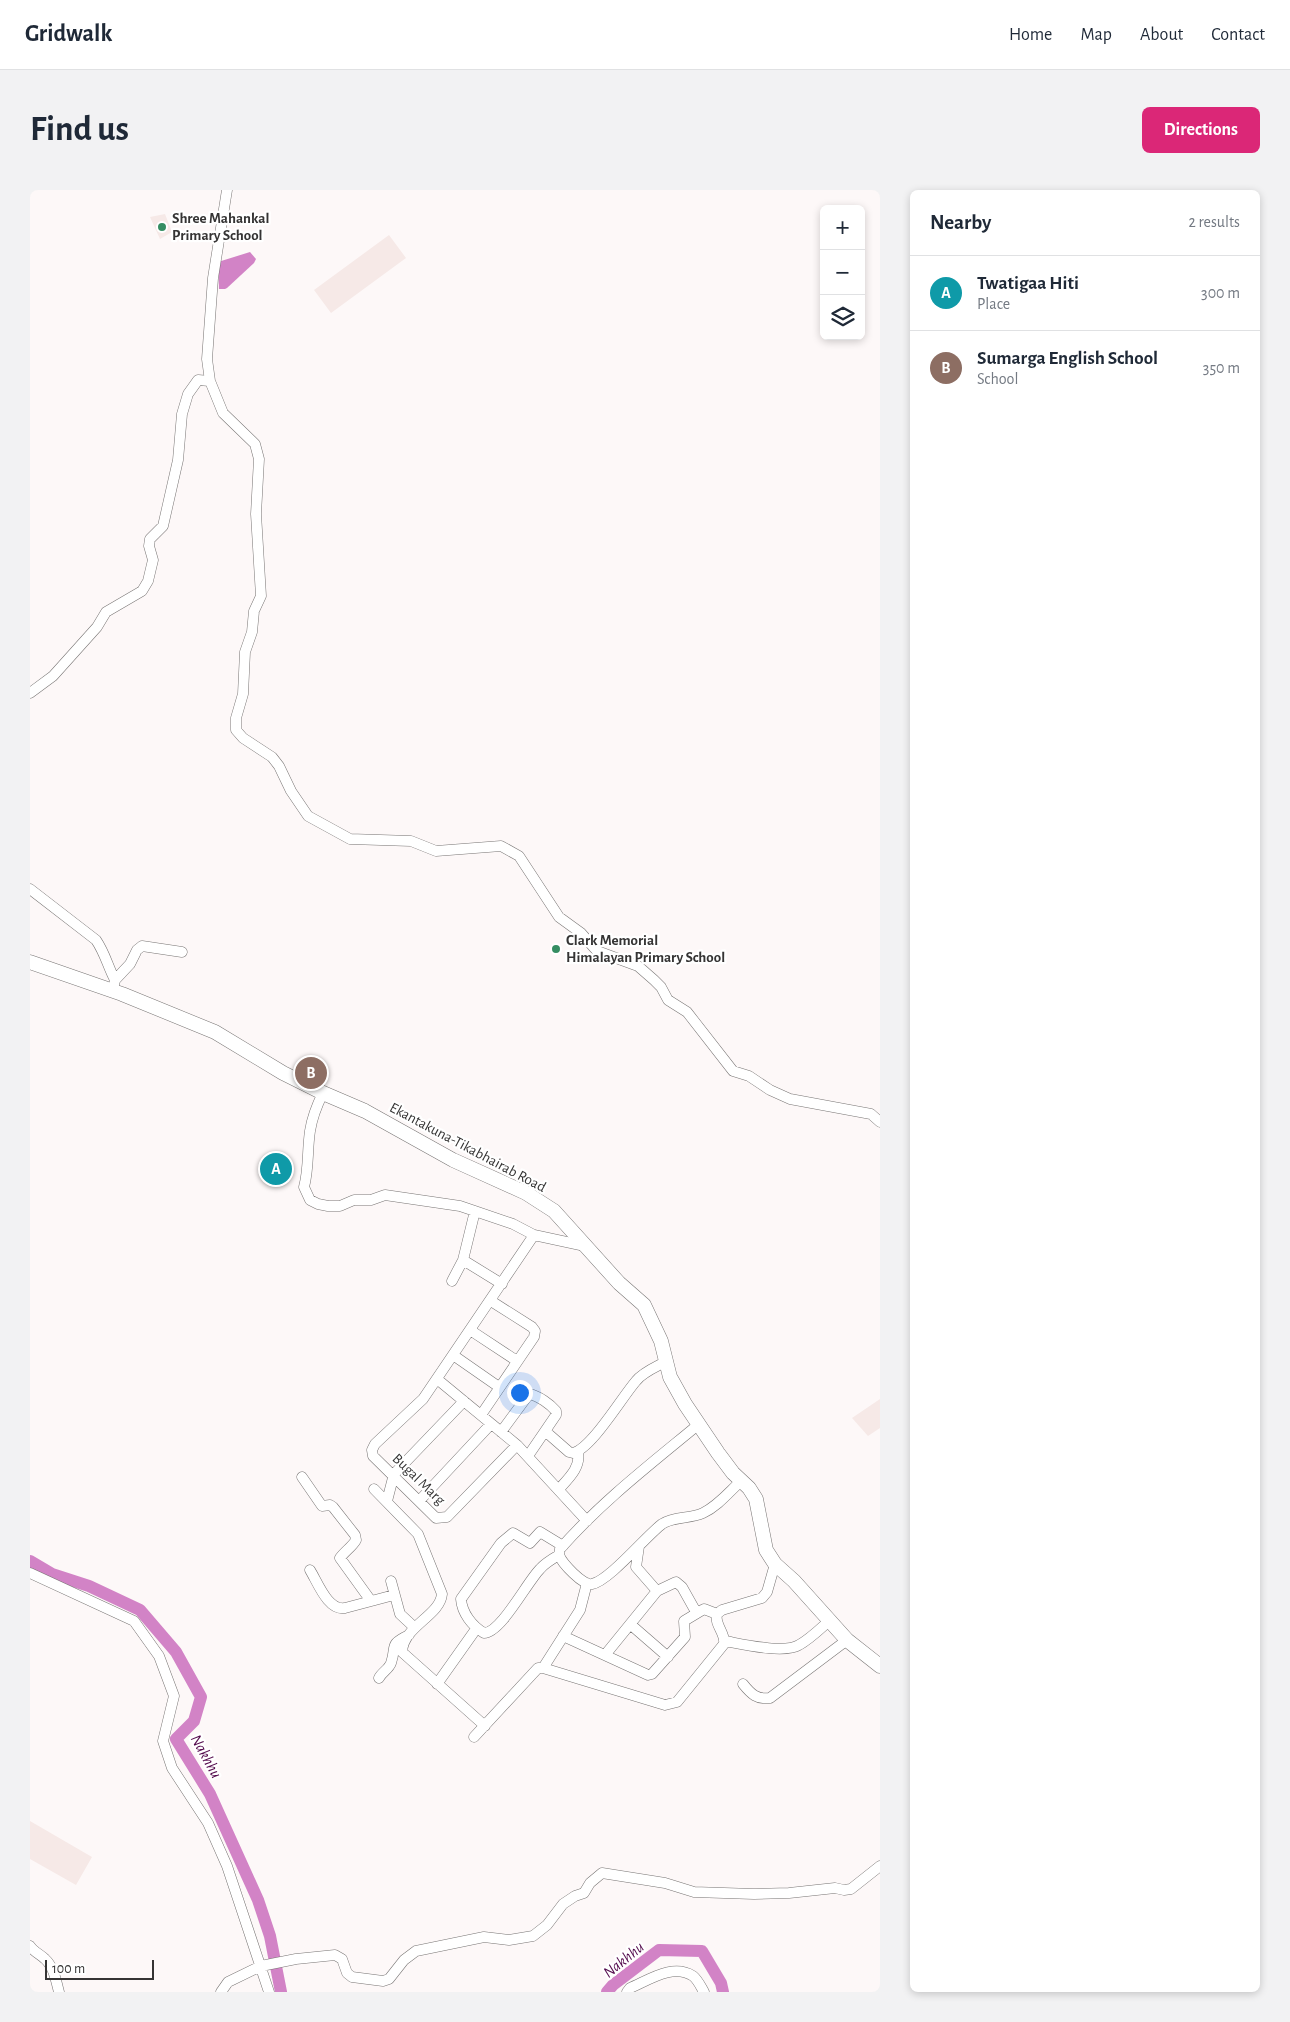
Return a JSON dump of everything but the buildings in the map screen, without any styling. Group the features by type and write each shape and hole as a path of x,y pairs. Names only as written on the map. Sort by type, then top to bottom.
{"main road":[{"name":"Ekantakuna-Tikabhairab Road","path":"30,962 117,988 215,1032 283,1074 323,1094 365,1111 453,1160 526,1194 554,1211 619,1283 644,1306 661,1341 670,1377 718,1453 749,1488 756,1499 766,1550 775,1564 794,1581 847,1640 880,1666"}],"street":[{"path":"227,190 213,278 207,359 210,381 223,413 255,444 258,459 256,507 261,596 254,611 252,632 245,652 243,694 236,718 236,730 243,738 272,757 308,816 350,839 411,842 436,850 501,846 519,856 559,917 581,933 597,951 638,966 654,980 668,1000 687,1012 732,1071 749,1076 770,1090 790,1099 871,1114 880,1122"},
{"path":"30,693 53,676 97,627 106,612 142,591 145,586 153,560 149,546 150,540 163,526 178,460 182,414 188,394 198,380 210,381"},
{"path":"30,889 96,940 103,951 117,988"},
{"path":"117,988 137,950 142,946 182,952"},
{"path":"323,1094 316,1107 310,1130 308,1170 304,1187 310,1200 318,1204 340,1206 354,1200 371,1200 385,1196 443,1203 475,1211 513,1224 534,1235 585,1246"},
{"path":"452,1281 463,1260 475,1211"},
{"name":"Bugal Marg","path":"517,1445 447,1517 436,1518 394,1474 373,1456 372,1450 375,1444 423,1399 534,1235"},
{"path":"463,1260 502,1284"},
{"path":"481,1415 534,1337 535,1331 532,1327 491,1301"},
{"path":"470,1330 517,1361"},
{"path":"453,1355 500,1387"},
{"path":"545,1431 569,1452 578,1452 601,1427 636,1380 665,1362"},
{"path":"437,1379 517,1445 587,1522"},
{"path":"501,1432 529,1394 535,1395 556,1412 556,1415 528,1456"},
{"path":"387,1501 394,1474 464,1401"},
{"path":"420,1500 491,1424"},
{"path":"698,1424 631,1481 587,1522 560,1550 539,1570 514,1605 492,1631 484,1633 476,1629 470,1622 461,1599 502,1543 513,1533 530,1543 540,1532 560,1550 568,1568 587,1584 591,1584 598,1581 663,1523 702,1514 715,1506 741,1481"},
{"path":"559,1489 578,1465 578,1452"},
{"path":"302,1477 317,1502 322,1506 330,1505 333,1507 354,1535 356,1540 354,1544 344,1551 340,1558 371,1601"},
{"path":"374,1489 418,1534 442,1594 439,1604 393,1647 392,1662 380,1678"},
{"path":"639,1546 636,1566 656,1591"},
{"path":"717,1614 722,1610 762,1598 767,1592 775,1564"},
{"path":"310,1570 334,1607 342,1609 394,1595"},
{"path":"30,1572 134,1621 159,1656 174,1696 163,1741 172,1768 208,1824 227,1866 263,1966 269,1992"},
{"path":"391,1581 400,1614 412,1631"},
{"path":"604,1655 656,1591 670,1583 676,1582 682,1587 696,1612"},
{"path":"543,1668 580,1610 587,1584"},
{"path":"563,1636 648,1675 652,1674 685,1637 682,1624 684,1621 696,1612 704,1609 717,1614"},
{"path":"474,1737 534,1671 543,1668 665,1705 677,1702 722,1649 725,1641 717,1625 717,1614"},
{"path":"725,1641 764,1648 794,1648 829,1621"},
{"path":"630,1624 668,1656"},
{"path":"437,1684 476,1629"},
{"path":"412,1631 402,1647 402,1652 485,1726"},
{"path":"743,1684 752,1695 762,1699 770,1698 847,1640"},
{"path":"220,1992 228,1982 263,1966 296,1959 335,1955 342,1958 347,1973 352,1977 383,1981 389,1979 404,1960 416,1951 484,1937 509,1940 533,1936 547,1925 563,1904 575,1896 584,1893 597,1876 602,1873 665,1884 694,1892 754,1894 790,1893 834,1888 851,1889 880,1866"},
{"path":"30,1946 33,1951 45,1958 51,1967 59,1992"},
{"path":"627,1992 630,1988 667,1972 682,1971 694,1977 704,1992"}],"shaded area":[{"name":"Shree Mahankal Primary School","path":"165,214 172,232 160,239 150,217"},
{"path":"389,235 406,258 331,313 314,290"},
{"path":"250,252 256,259 254,263 227,288 219,289 218,262"},
{"path":"880,1399 880,1428 868,1436 852,1418"},
{"path":"30,1821 92,1857 76,1885 30,1859"}],"waterway":[{"name":"Nakhhu","path":"30,1561 52,1574 89,1586 140,1610 176,1652 201,1697 194,1721 176,1739 210,1794 258,1900 270,1936 281,1992"},
{"name":"Nakhhu","path":"607,1992 613,1985 659,1950 702,1951 721,1983 723,1992"}],"place":[{"name":"Shree Mahankal Primary School","path":"162,227"},
{"name":"Clark Memorial Himalayan Primary School","path":"556,949"},
{"name":"Sumarga English School","path":"311,1073"},
{"name":"Twatigaa Hiti","path":"276,1169"}]}
